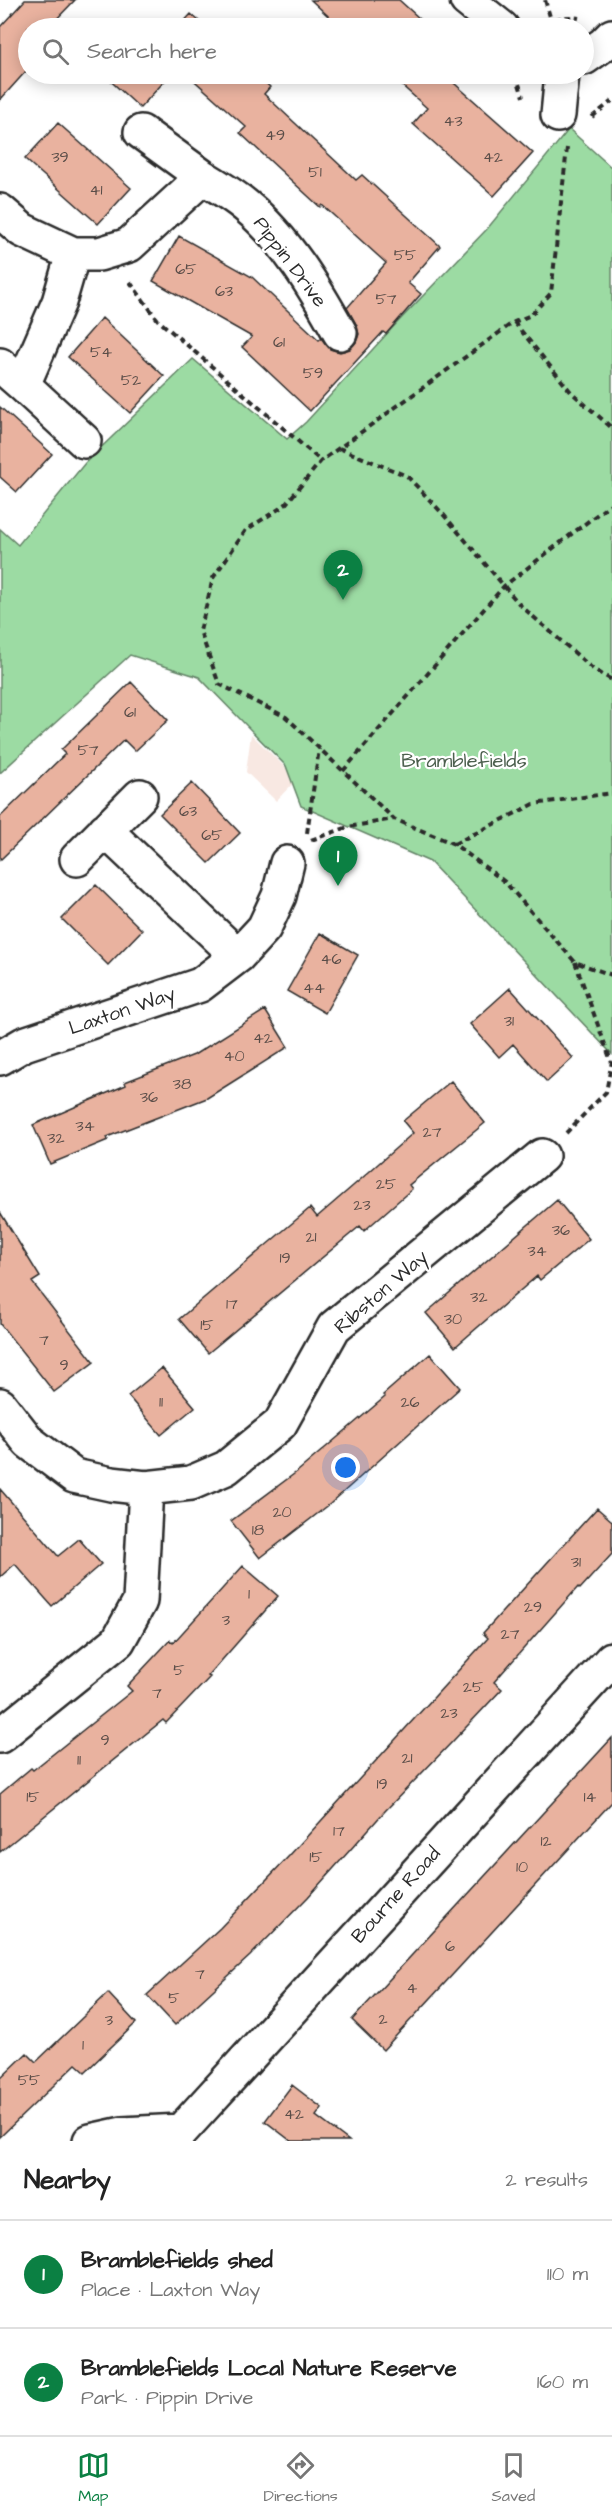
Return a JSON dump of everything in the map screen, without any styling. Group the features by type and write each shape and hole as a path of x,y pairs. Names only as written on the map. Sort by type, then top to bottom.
{"street":[{"path":"466,0 489,18"},
{"path":"594,52 612,36"},
{"path":"558,114 561,84"},
{"name":"Pippin Drive","path":"141,132 246,206 279,240 318,295 340,333"},
{"path":"0,211 22,230 73,254 99,254 129,245 203,177"},
{"path":"73,254 59,302 11,375 84,441"},
{"path":"77,858 140,796"},
{"path":"105,830 238,956"},
{"name":"Laxton Way","path":"0,1058 24,1044 200,985 238,956 264,928 279,896 286,863"},
{"name":"Ribston Way","path":"2,1412 29,1442 74,1476 111,1484 146,1488 191,1483 226,1468 280,1424 334,1327 542,1156"},
{"path":"0,1736 118,1641 140,1601 146,1488"},
{"name":"Bourne Road","path":"184,2136 612,1659"},
{"path":"90,2141 122,2134 184,2136"}],"path":[{"path":"545,0 550,18"},
{"path":"542,1156 606,1092 612,1061 575,962 505,882 454,844 394,819 286,717 219,684 200,631 213,578 246,530 285,505 321,461 339,447 514,322 531,315 551,293 568,136 558,114"},
{"path":"116,250 130,283 158,320 321,461"},
{"path":"514,322 571,392 612,428"},
{"path":"339,447 407,476 443,514 520,605 593,669 612,680"},
{"path":"343,771 504,586 612,503"},
{"path":"319,748 305,843 348,826 394,819"},
{"path":"454,844 534,804 612,793"},
{"path":"575,962 612,975"}],"shaded area":[{"path":"251,734 297,779 276,801 246,772"}],"green space":[{"name":"Bramblefields","path":"569,129 612,168 612,1054 430,862 301,806 286,766 199,677 130,655 0,773 0,529 18,545 85,463 193,359 287,439 306,422 487,229"}],"building":[{"path":"25,0 75,0 58,18 18,18 18,80 0,100 0,27"},
{"path":"311,0 399,0 419,18 330,18"},
{"path":"114,84 162,84 140,108"},
{"path":"198,84 267,84 270,87 264,94 356,180 362,175 440,246 408,283 421,294 386,334 383,332 310,411 242,347 252,337 153,281 179,236 252,277 319,340 321,338 330,349 340,352 350,349 356,342 359,334 347,308 386,263 322,205 320,207 240,133 246,127"},
{"path":"400,84 455,84 533,153 494,196 413,124 427,108"},
{"path":"58,123 131,188 98,224 25,159"},
{"path":"102,318 164,376 130,413 68,357"},
{"path":"0,407 52,454 17,492 0,477"},
{"path":"131,682 168,720 135,751 124,740 0,860 0,817 65,754 61,750"},
{"path":"192,783 240,833 209,863 160,814"},
{"path":"96,885 142,930 108,965 62,919"},
{"path":"320,933 358,955 325,1013 287,991"},
{"path":"510,988 573,1058 547,1082 513,1044 499,1057 470,1024"},
{"path":"265,1010 288,1047 207,1098 107,1137 108,1140 50,1164 33,1125 126,1085 125,1082 194,1055"},
{"path":"451,1081 485,1123 409,1185 412,1189 364,1231 360,1226 208,1353 179,1319 310,1208 317,1217 361,1179 413,1133 403,1121"},
{"path":"557,1200 589,1239 540,1280 537,1276 455,1347 426,1313"},
{"path":"0,1212 40,1277 32,1282 94,1362 54,1392 0,1324"},
{"path":"430,1354 460,1388 330,1504 260,1558 231,1521 298,1471 385,1397 383,1395"},
{"path":"162,1368 195,1407 161,1435 128,1396"},
{"path":"0,1489 58,1556 79,1539 101,1564 52,1606 15,1564 0,1577"},
{"path":"597,1508 612,1521 612,1554 580,1589 578,1587 494,1682 502,1689 385,1811 308,1897 250,1956 175,2025 147,1995 220,1928 289,1856 488,1638 483,1633"},
{"path":"243,1566 278,1596 208,1676 210,1677 166,1723 163,1720 0,1852 0,1794 132,1691 127,1686 170,1640 173,1643"},
{"path":"612,1738 612,1802 383,2050 352,2020"},
{"path":"108,1993 136,2023 85,2072 76,2064 0,2137 0,2079 27,2053 36,2062"},
{"path":"292,2085 322,2108 316,2116 349,2141 291,2141 265,2121"}],"place":[{"name":"Bramblefields Local Nature Reserve","path":"343,600"},
{"name":"Bramblefields shed","path":"338,886"}]}
